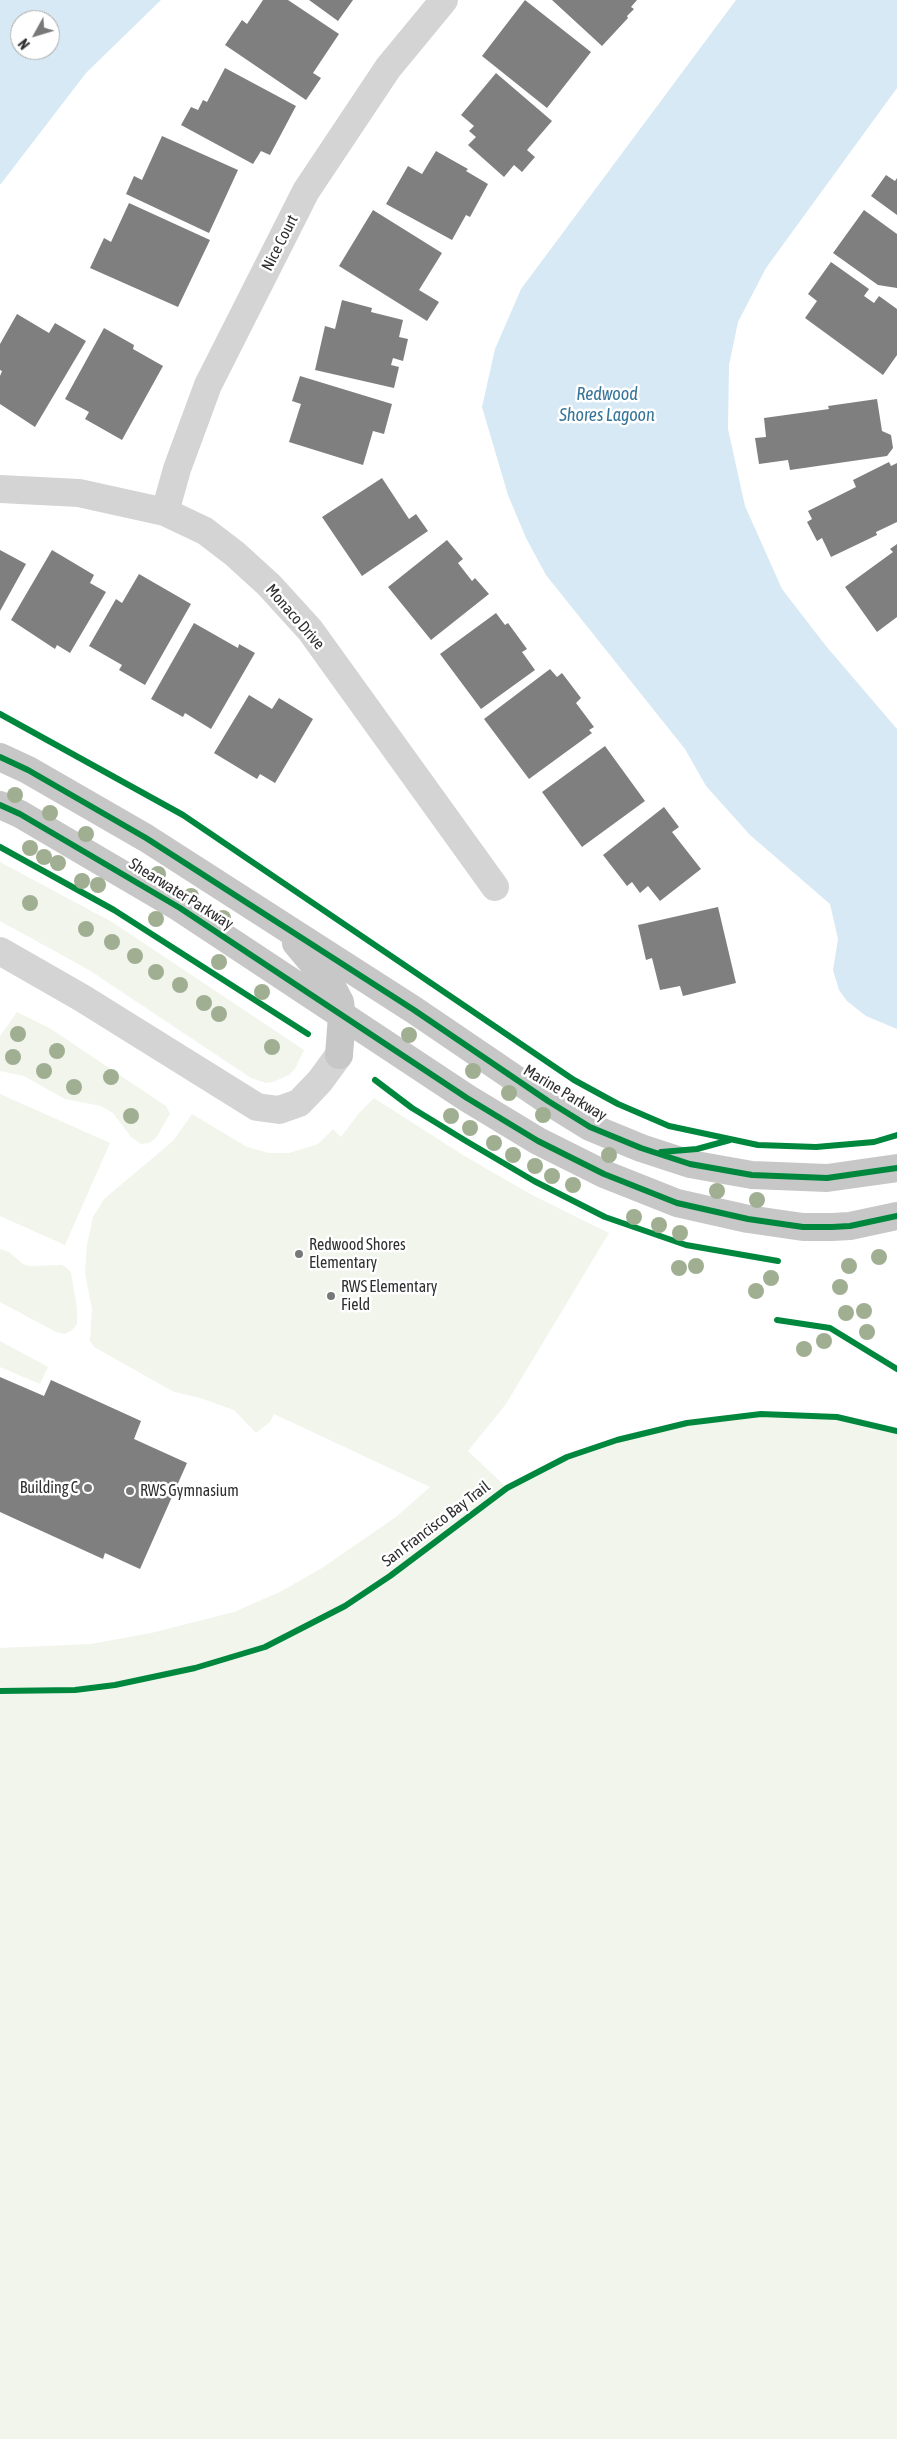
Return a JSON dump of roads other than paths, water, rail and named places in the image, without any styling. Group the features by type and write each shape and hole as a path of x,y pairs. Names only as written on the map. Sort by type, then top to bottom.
{"main road":[{"name":"Shearwater Parkway","path":"0,757 28,770 146,838 285,928"},
{"name":"Shearwater Parkway","path":"0,805 36,823 180,908 342,1016"},
{"path":"285,928 331,986 340,1002 342,1016 339,1055 362,1045 387,1046"},
{"name":"Marine Parkway","path":"285,928 414,1010 548,1101 590,1127 641,1148 690,1164 752,1175 827,1178 897,1168"},
{"path":"342,1016 467,1098 538,1141 604,1174 677,1203 748,1219 804,1227 850,1226 897,1216"}],"street":[{"name":"Nice Court","path":"165,512 177,469 208,386 306,191 388,68 444,0"},
{"name":"Monaco Drive","path":"0,489 79,493 165,512 205,532 235,554 269,585 310,630 495,887"},
{"path":"0,951 82,998 257,1107 279,1110 299,1103 320,1081 339,1055"}],"water":[{"path":"0,0 161,0 86,73 0,185"},
{"name":"Redwood Shores Lagoon","path":"736,0 897,0 897,88 766,268 738,322 729,365 728,429 745,506 782,589 826,646 897,729 897,1029 866,1016 847,1001 839,990 833,970 838,939 830,904 750,835 706,786 685,749 546,575 526,538 508,495 482,407 495,349 521,289"}],"place":[{"name":"Redwood Shores Elementary","path":"299,1254"},
{"name":"RWS Elementary Field","path":"331,1296"},
{"name":"Building C","path":"88,1488"},
{"name":"RWS Gymnasium","path":"130,1491"}]}
